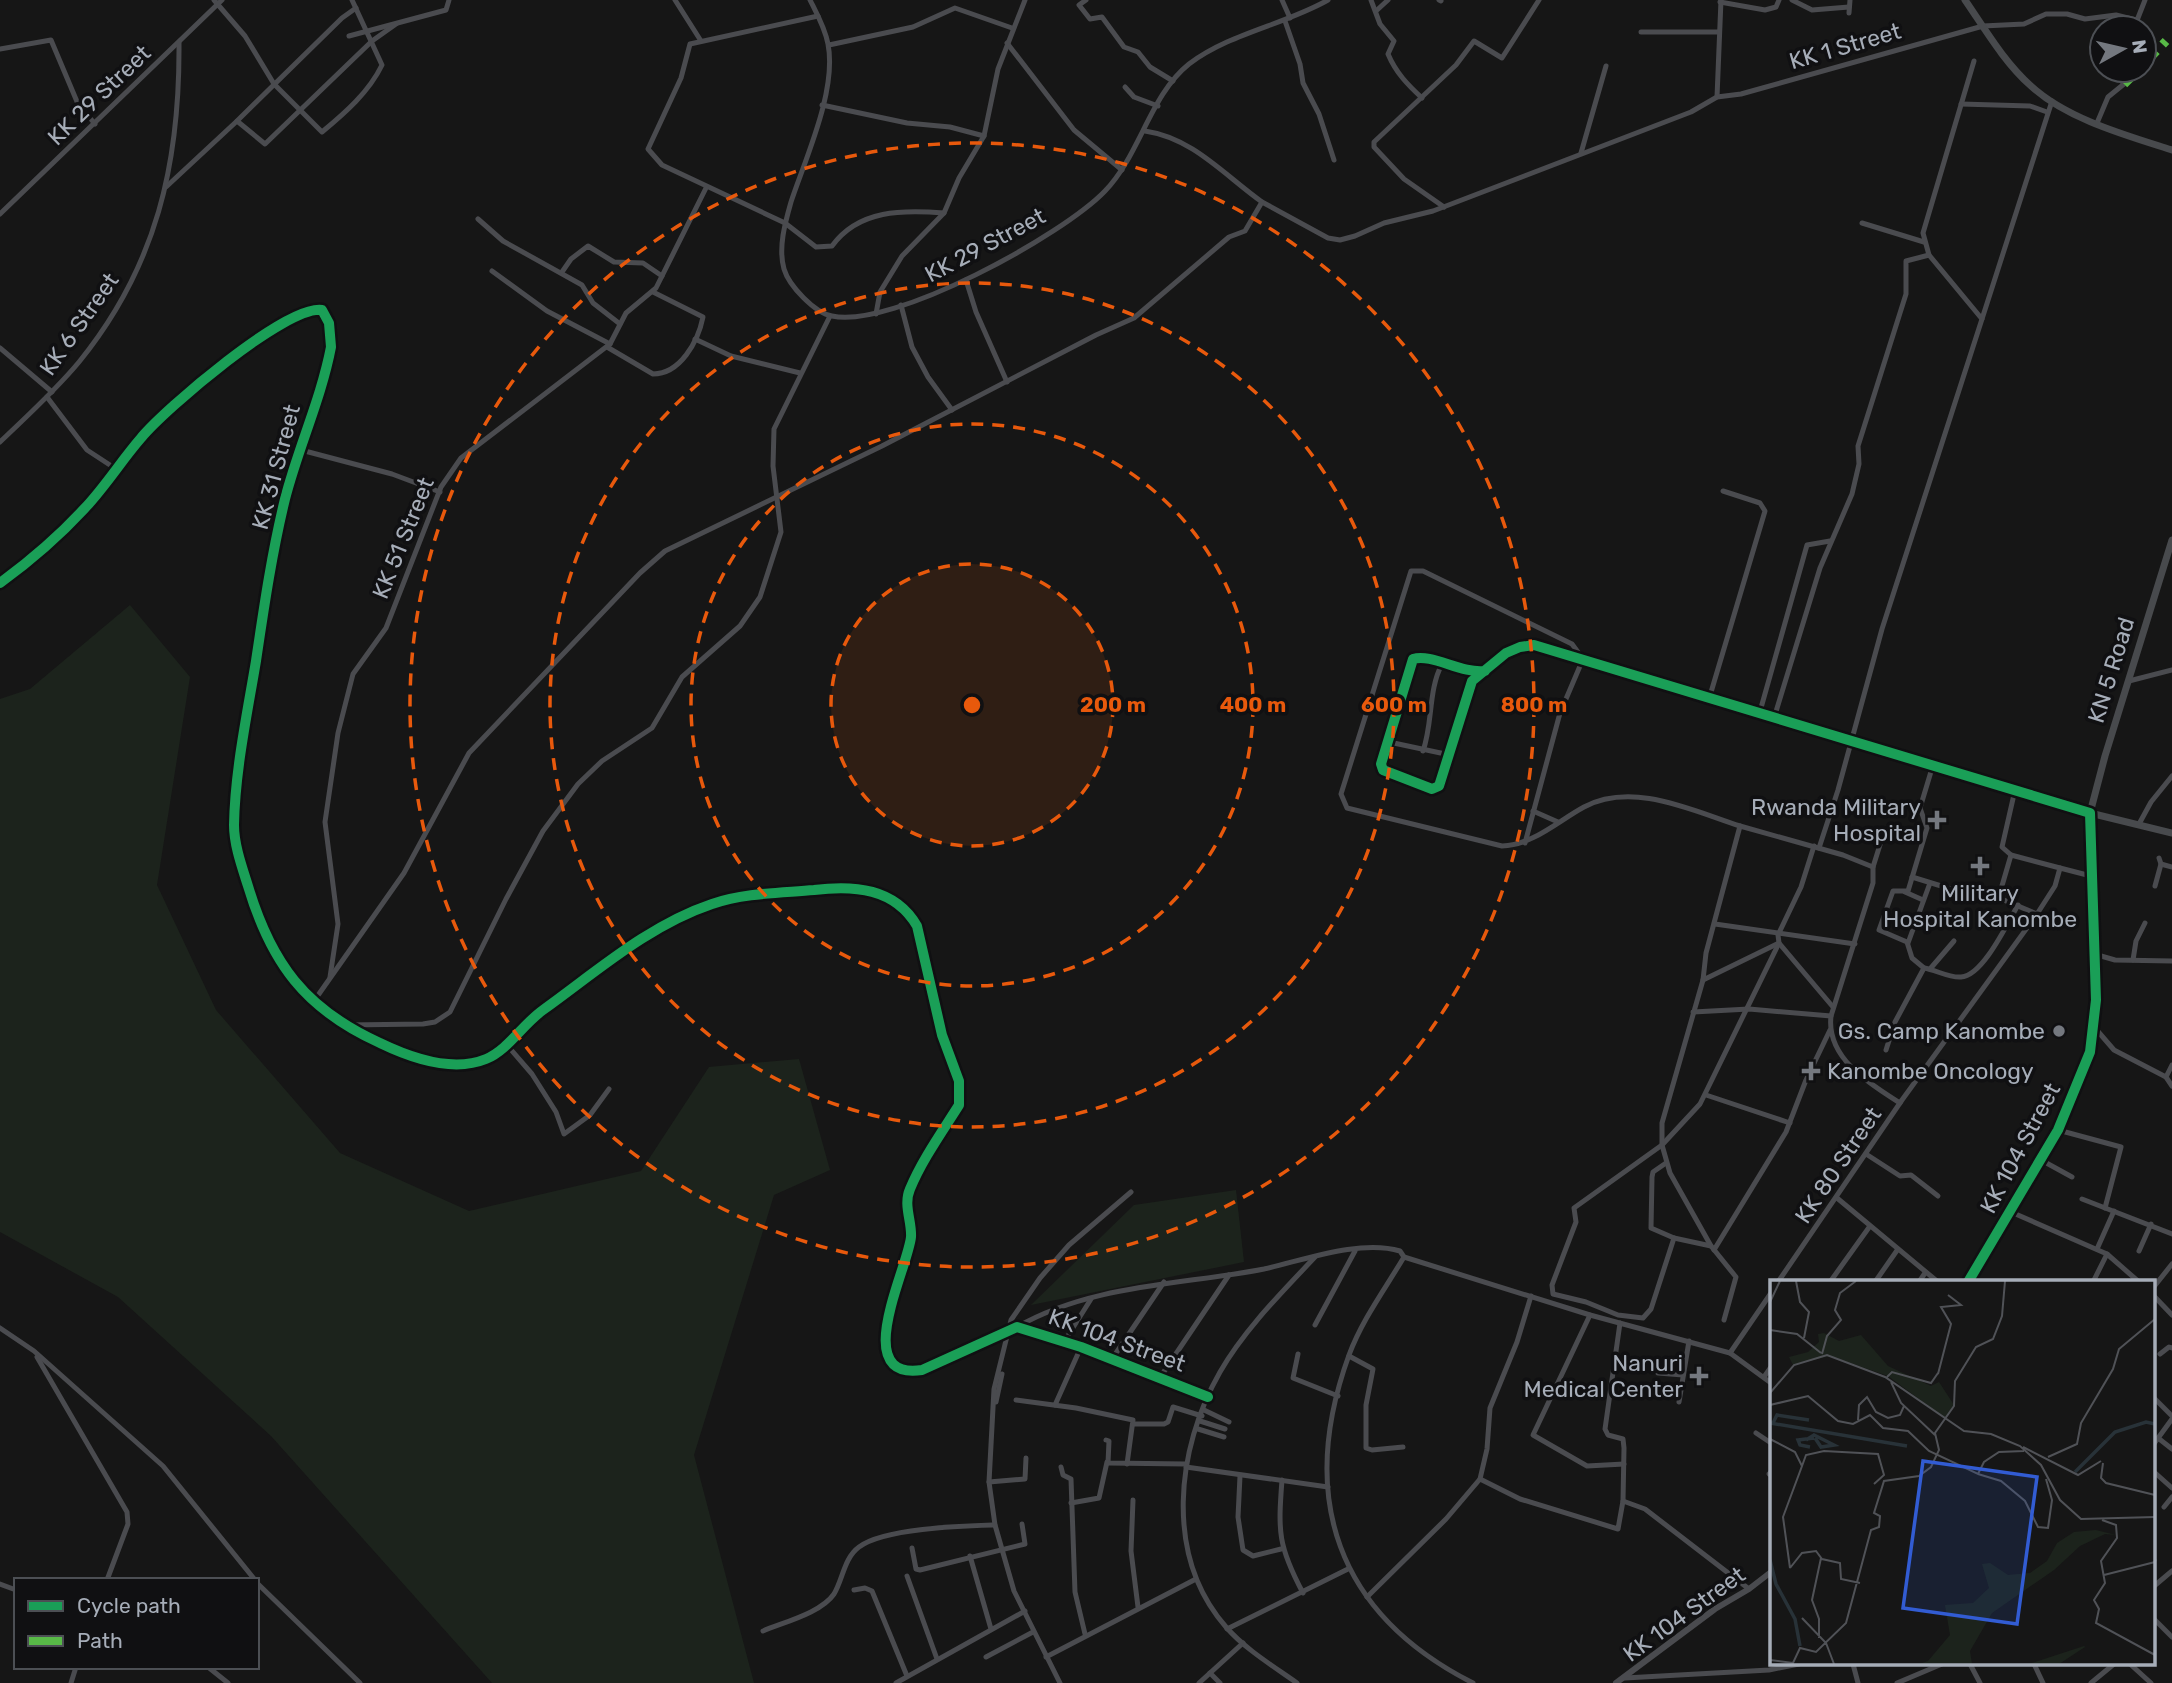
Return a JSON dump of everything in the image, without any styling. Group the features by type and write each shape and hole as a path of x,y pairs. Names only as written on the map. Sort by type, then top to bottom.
{"main road":[{"path":"1965,0 2015,70 2052,101 2097,123 2172,150"},
{"name":"KN 5 Road","path":"2090,813 2172,540"},
{"path":"2090,813 2172,833"}],"street":[{"path":"218,2 245,36 274,84 322,132 343,115 376,78 382,65 352,0"},
{"path":"349,36 446,10 450,8 449,0"},
{"path":"675,0 701,41"},
{"path":"347,1025 424,1024 450,1012 543,831 578,783 602,761 652,728 682,677 749,616 760,597 778,547 780,520 776,497 774,429 830,316 806,299 784,271 782,247 785,223 829,74 829,45 810,0"},
{"path":"876,314 880,292 902,256 944,213 959,178 984,136 998,68 1025,0"},
{"path":"1086,0 1079,5 1090,19 1102,18 1124,47 1138,52 1150,67 1173,81"},
{"path":"1282,0 1288,20 1289,38 1300,64 1303,83 1320,114 1334,160"},
{"name":"KK 29 Street","path":"830,316 876,314 966,280 1090,207 1122,170 1173,81 1189,64 1220,45 1288,20 1328,0"},
{"path":"1371,0 1380,24 1394,41 1389,58 1401,79 1422,98"},
{"path":"1376,10 1388,0"},
{"path":"1444,207 1404,180 1373,145 1456,65 1474,41 1502,58 1539,0"},
{"path":"1145,131 1169,135 1192,147 1262,202 1328,238 1340,240 1384,223 1444,207 1691,113 1717,97 1721,1 1765,10 1776,7 1779,0"},
{"path":"1792,0 1812,10 1849,10 1850,0"},
{"name":"KK 29 Street","path":"0,214 218,2"},
{"path":"166,187 342,18 356,8"},
{"path":"829,45 913,27 953,8 1012,28"},
{"name":"KK 1 Street","path":"1717,97 1741,94 1983,26 2024,24 2046,14 2065,13 2088,19"},
{"path":"818,16 701,41 689,46 676,91 647,148 662,165 785,223 820,248 832,246 838,238 868,217 896,210 944,213"},
{"path":"237,121 265,144 372,41 396,24"},
{"path":"1642,32 1719,32"},
{"path":"0,49 51,40 78,104 95,124"},
{"name":"KK 6 Street","path":"0,442 50,394 80,360 126,293 162,206 174,149 179,42"},
{"path":"1007,43 1074,130 1122,170"},
{"path":"1974,61 1924,222 1924,242 1929,255 1982,319"},
{"path":"1581,153 1606,66"},
{"path":"2097,123 2108,97 2124,84"},
{"path":"1125,87 1134,97 1158,106"},
{"path":"1674,1238 1651,1309 1643,1318 1618,1315 1586,1302 1556,1296 1551,1291 1576,1222 1574,1208 1662,1145 1706,1095 1779,943 1779,935 1816,847 1850,743 1882,629 2052,101"},
{"path":"1961,104 2021,105 2047,113"},
{"path":"822,105 907,123 950,127 984,136"},
{"path":"608,346 631,307 653,292 706,188"},
{"path":"314,1001 404,873 469,753 640,573 665,551 1134,318 1228,237 1245,231 1262,202"},
{"path":"478,219 503,241 582,285 593,303 620,324"},
{"path":"1862,223 1924,242"},
{"path":"562,272 571,259 588,246 614,262 643,263 662,276"},
{"path":"1774,718 1830,541 1852,494 1859,464 1858,446 1906,294 1906,261 1929,255"},
{"path":"492,271 547,311 647,372 659,374 677,366 695,339 703,317 653,292"},
{"path":"966,280 976,312 1007,382"},
{"path":"901,305 912,347 928,377 952,410"},
{"name":"KK 31 Street","path":"0,583 86,508 168,410 235,356 299,315 319,310 327,317 331,347 285,499 244,733 234,828 254,905 281,966 314,1001 347,1025 394,1050 427,1062 477,1061 486,1059 506,1044 527,1021 624,951 712,904 743,896 834,888 853,887 883,894 911,916 917,926 942,1035 961,1090 959,1105 907,1199 911,1236 885,1332 890,1357 902,1370"},
{"path":"695,339 731,356 800,373"},
{"name":"KK 51 Street","path":"328,983 334,966 338,924 326,809 340,722 353,674 386,628 440,492 461,458 608,346"},
{"path":"0,348 50,394 87,450 116,469"},
{"path":"301,450 392,474 440,492"},
{"path":"1709,699 1765,511 1760,503 1723,491"},
{"path":"1759,715 1798,581 1804,551 1807,545 1830,541"},
{"path":"1583,659 1572,644 1423,571 1411,571 1341,794 1343,804 1356,810 1502,846 1525,843 1587,805 1620,797 1649,797 1816,847 1872,867"},
{"path":"1485,671 1475,672 1419,657 1409,665 1381,764 1383,770 1432,789 1441,784 1472,681 1485,671 1506,653 1520,647 1550,648 1850,743 1933,765 2015,790 2090,813 2091,876 2011,855 2002,847 2015,790"},
{"path":"1525,843 1560,713 1583,659"},
{"path":"1423,751 1431,723 1433,692 1442,664"},
{"path":"2130,681 2172,670"},
{"path":"1389,742 1450,755"},
{"path":"1905,892 1927,828 1920,808 1933,765"},
{"path":"2138,824 2151,802 2172,776"},
{"path":"1533,811 1559,822"},
{"path":"1724,1320 1736,1277 1712,1248 1666,1163 1662,1145 1666,1105 1703,980 1706,953 1740,826"},
{"path":"1712,1248 1790,1123 1806,1080 1830,1030 1833,1007 1873,883 1872,867 1884,832"},
{"path":"1999,896 2011,855"},
{"path":"2155,886 2160,861 2172,867"},
{"name":"KK 80 Street","path":"1779,1280 1900,1103 2037,914 2055,886 2060,868"},
{"name":"KK 104 Street","path":"1971,1280 2058,1130 2079,1081 2095,1028 2091,876"},
{"path":"1912,877 1999,896 2037,914"},
{"path":"1930,883 1908,943 1912,958 1927,969 1961,977 1970,974 1986,959 2018,905"},
{"path":"1908,943 1879,932 1893,891 1905,892 1923,900"},
{"path":"2133,960 2136,941 2145,923"},
{"path":"1715,924 1855,944"},
{"path":"1886,1050 1895,1022 1927,969 1954,941"},
{"path":"1703,980 1779,943"},
{"path":"1779,943 1833,1007"},
{"path":"2095,954 2115,960 2172,961"},
{"path":"1693,1012 1749,1009 1831,1016"},
{"path":"2095,1028 2114,1050 2166,1077 2172,1086"},
{"path":"1830,1030 1852,1068 1863,1080 1900,1103"},
{"path":"506,1044 538,1082 556,1112 564,1134 590,1115 609,1089"},
{"path":"2166,1077 2172,1065"},
{"path":"1706,1095 1790,1123"},
{"name":"KK 104 Street","path":"2058,1130 2121,1147 2105,1208"},
{"path":"1866,1154 1900,1176 1911,1175 1938,1196"},
{"path":"2041,1160 2072,1177"},
{"path":"1666,1163 1653,1172 1654,1200 1650,1225 1654,1231 1712,1248"},
{"path":"1060,1683 1033,1632 995,1525 989,1482 994,1389 1011,1320 1040,1278 1069,1245 1131,1192"},
{"path":"1837,1198 1935,1280"},
{"path":"2081,1199 2172,1234"},
{"path":"2097,1250 2114,1211"},
{"path":"2011,1212 2107,1254 2136,1280"},
{"path":"2139,1251 2151,1224"},
{"path":"1831,1280 1870,1226"},
{"path":"1017,1327 1046,1310 1164,1282 1229,1275 1316,1256 1391,1248 1400,1251 1404,1257 1590,1315 1730,1353 1770,1382"},
{"path":"1876,1280 1898,1249"},
{"path":"1315,1325 1354,1251"},
{"path":"2094,1280 2107,1254"},
{"path":"1297,1683 1227,1629 1205,1597 1196,1578 1183,1529 1186,1465 1208,1397 1221,1371 1241,1343 1316,1256"},
{"path":"1404,1257 1349,1356 1338,1395 1330,1432 1328,1487 1337,1544 1348,1569 1367,1597 1391,1624 1433,1659 1473,1683"},
{"path":"2154,1287 2172,1264"},
{"path":"1921,1280 1926,1273"},
{"path":"1161,1376 1229,1275"},
{"path":"1112,1359 1164,1282"},
{"path":"1730,1353 1770,1294"},
{"path":"1367,1597 1446,1519 1480,1479 1487,1449 1490,1408 1517,1342 1531,1296"},
{"path":"2154,1296 2172,1315"},
{"path":"1064,1342 1091,1299"},
{"path":"1590,1315 1534,1429 1534,1435 1587,1466 1624,1464"},
{"path":"1480,1479 1511,1496 1612,1530 1618,1529 1623,1501 1623,1440 1606,1433 1605,1429 1619,1323"},
{"name":"KK 104 Street","path":"902,1370 922,1370 1017,1327 1161,1376 1208,1397"},
{"path":"0,1328 34,1351 163,1466 254,1578"},
{"path":"1679,1402 1689,1341"},
{"path":"1055,1405 1081,1347"},
{"path":"2160,1354 2169,1347 2172,1348"},
{"path":"34,1351 127,1512 128,1524 108,1578"},
{"path":"1298,1354 1293,1378 1338,1395"},
{"path":"1349,1356 1373,1369 1366,1405 1366,1448 1372,1450 1403,1447"},
{"path":"1764,1377 1770,1368"},
{"path":"1658,1373 1683,1375"},
{"path":"2154,1398 2172,1417 2154,1444"},
{"path":"1016,1401 1055,1405 1150,1426 1168,1422 1173,1407 1229,1422"},
{"path":"1202,1416 1225,1429"},
{"path":"1127,1464 1134,1424"},
{"path":"1198,1429 1224,1437"},
{"path":"1756,1433 1770,1442"},
{"path":"2158,1438 2172,1449"},
{"path":"1071,1503 1099,1498 1110,1445 1106,1440"},
{"path":"989,1482 1025,1479 1026,1458"},
{"path":"1107,1462 1186,1465 1240,1476 1328,1487"},
{"path":"1061,1467 1063,1475 1071,1479 1075,1592 1085,1634"},
{"path":"2154,1472 2172,1488"},
{"path":"1240,1476 1238,1517 1243,1550 1252,1556 1281,1549"},
{"path":"1282,1480 1278,1530 1281,1549 1303,1593"},
{"path":"2164,1507 2172,1497"},
{"path":"1133,1500 1131,1550 1138,1607"},
{"path":"1623,1501 1645,1509 1749,1589"},
{"path":"912,1548 916,1569 920,1570 1025,1544 1022,1524"},
{"path":"763,1631 828,1600 848,1561 861,1545 906,1533 953,1526 995,1525"},
{"path":"970,1556 991,1629"},
{"path":"1227,1629 1348,1569"},
{"path":"2154,1586 2172,1571"},
{"name":"KK 104 Street","path":"1616,1683 1715,1608 1749,1589 1770,1573"},
{"path":"906,1576 937,1659"},
{"path":"1045,1657 1196,1578"},
{"path":"259,1584 360,1683"},
{"path":"854,1590 866,1588 872,1591 907,1676"},
{"path":"896,1683 1025,1611"},
{"path":"2154,1619 2172,1637"},
{"path":"2164,1628 2172,1622"},
{"path":"986,1657 1033,1632"},
{"path":"1199,1683 1243,1643"},
{"path":"1625,1678 1635,1680 1769,1670 1789,1666"},
{"path":"1854,1666 1858,1683"},
{"path":"1897,1683 1937,1666"},
{"path":"1970,1666 1980,1683"},
{"path":"2035,1666 2043,1683"},
{"path":"2091,1683 2112,1666"},
{"path":"2132,1666 2151,1683"},
{"path":"210,1669 228,1683"},
{"path":"1210,1674 1220,1683"}],"shaded area":[{"path":"130,605 190,677 157,885 216,1010 340,1153 469,1211 641,1171 709,1067 799,1059 830,1170 774,1195 694,1455 754,1683 492,1683 271,1436 118,1297 0,1232 0,699 30,689"},
{"path":"1236,1190 1244,1262 1031,1305 1134,1205"}],"marked path":[{"path":"2158,49 2166,41"}],"cycle path":[{"path":"0,583 44,548 74,519 141,438 199,383 282,324 305,313 322,310 329,323 331,347 290,480 276,539 242,743 234,825 239,856 257,913 280,961 294,981 311,999 354,1030 392,1049 418,1058 459,1065 494,1055 536,1016 624,951 666,924 689,913 724,900 775,893 844,888 885,897 908,913 917,926 942,1035 959,1081 959,1105 926,1157 908,1195 911,1237 888,1319 886,1341 889,1358 900,1369 922,1370 1017,1327 1081,1347 1208,1397"},
{"path":"1484,671 1506,653 1534,645 2090,813 2096,1000 2090,1052 2058,1130 1969,1280"},
{"path":"1413,659 1429,659 1466,670 1484,671 1472,681 1439,786 1432,789 1383,770 1381,764 1413,659"}],"place":[{"name":"Rwanda Military Hospital","path":"1937,820"},
{"name":"Military Hospital Kanombe","path":"1980,866"},
{"name":"Gs. Camp Kanombe","path":"2059,1031"},
{"name":"Kanombe Oncology","path":"1811,1071"},
{"name":"Nanuri Medical Center","path":"1699,1376"}]}
